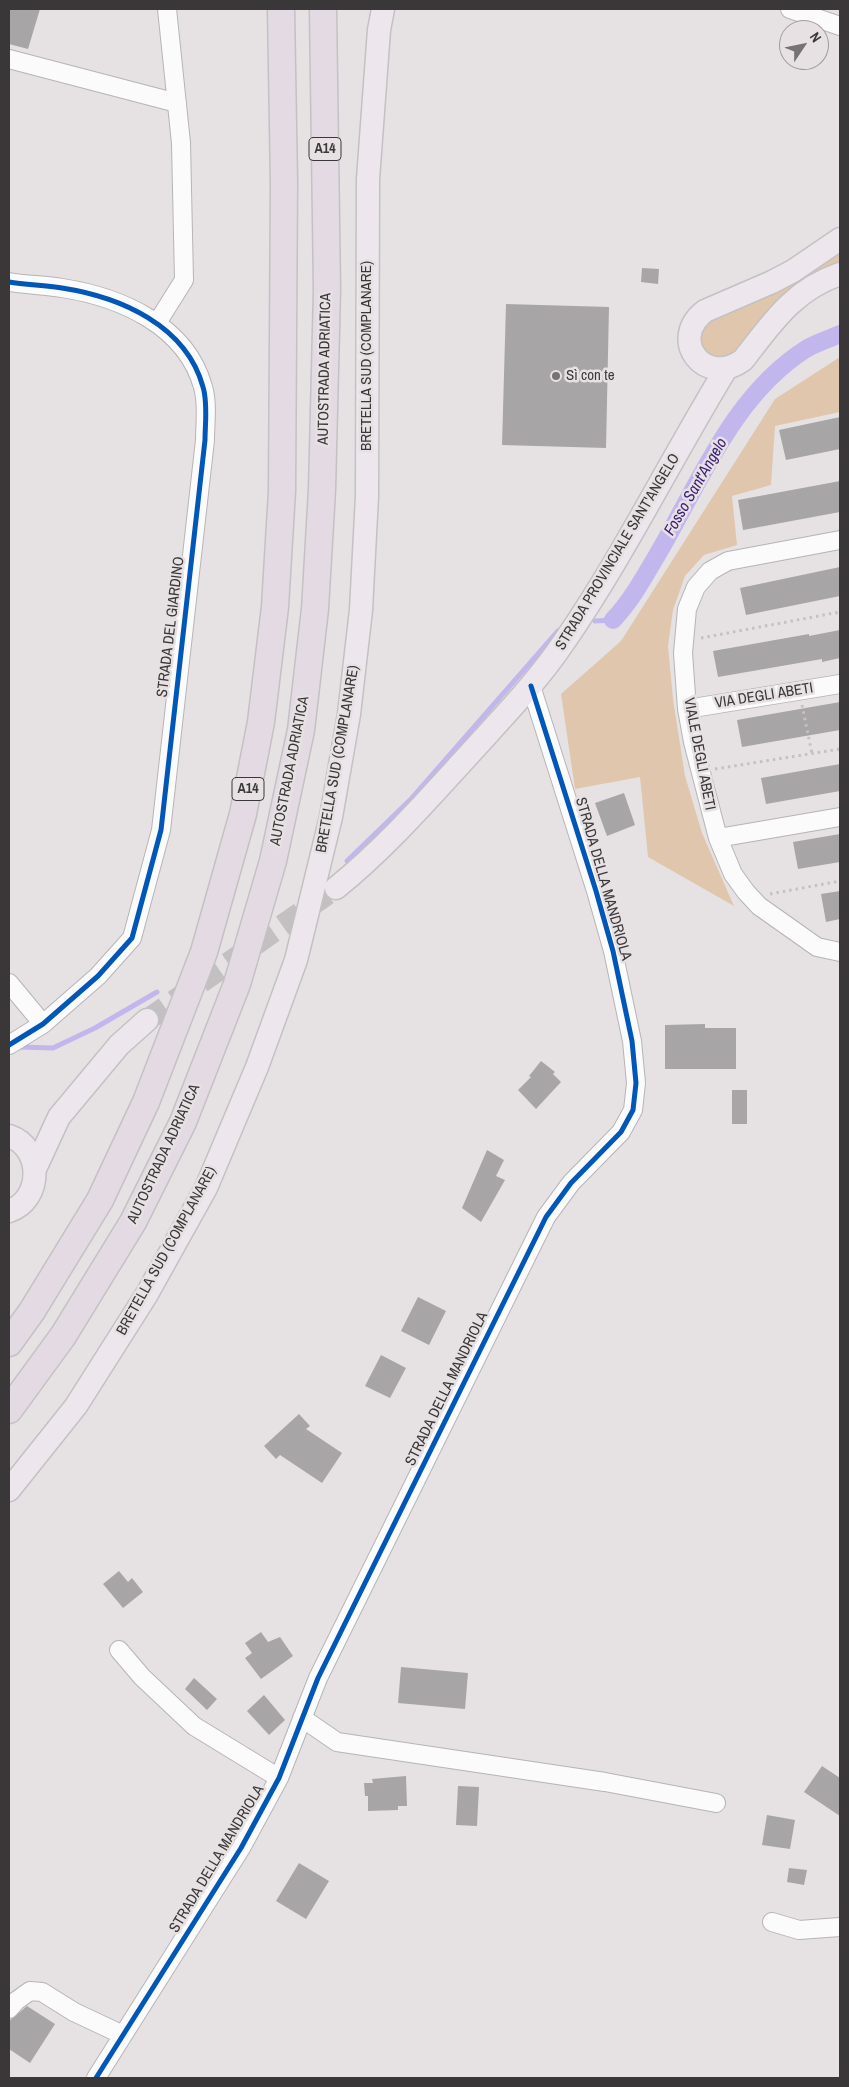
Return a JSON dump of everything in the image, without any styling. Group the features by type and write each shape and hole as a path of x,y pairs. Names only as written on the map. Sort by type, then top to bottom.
{"highway":[{"name":"A14","path":"9,1342 32,1311 100,1200 146,1102 204,952 243,814 261,722 275,607 282,491 284,183 281,9"},
{"name":"AUTOSTRADA ADRIATICA","path":"9,1410 63,1336 133,1222 182,1122 237,984 273,861 301,730 317,579 322,490 326,290 323,9"}],"main road":[{"name":"BRETELLA SUD (COMPLANARE)","path":"9,1490 76,1406 147,1294 206,1188 256,1067 296,960 331,817 349,714 361,610 367,496 368,179 379,30 383,9"},
{"path":"705,404 705,386 700,362 691,348 689,340 693,324 698,316 705,311 779,279 840,239"},
{"path":"700,362 717,369 735,366 743,360 783,308 805,290 840,274"},
{"name":"STRADA PROVINCIALE SANT'ANGELO","path":"336,888 358,871 391,839 531,686 563,644 592,601 726,369"},
{"path":"35,1169 59,1117 118,1045 147,1020"},
{"path":"11,1137 59,1117"},
{"path":"9,1211 23,1202 30,1193 35,1169 32,1156 24,1145 11,1137"}],"street":[{"path":"157,323 184,280 181,143 167,9"},
{"path":"790,9 840,26"},
{"path":"9,59 177,103"},
{"name":"STRADA DEL GIARDINO","path":"9,282 63,288 118,302 157,323 194,361 204,389 205,440 161,830 132,938 98,976 43,1024 12,1043"},
{"name":"VIALE DEGLI ABETI","path":"840,540 728,561 710,571 696,587 687,610 683,653 687,709 702,778 718,838 733,874 759,906 817,946 840,952"},
{"name":"VIA DEGLI ABETI","path":"687,709 840,684"},
{"name":"STRADA DELLA MANDRIOLA","path":"96,2078 241,1848 279,1778 318,1678 546,1217 570,1183 621,1132 633,1110 636,1083 632,1041 613,951 531,686"},
{"path":"718,838 840,817"},
{"path":"9,983 43,1024"},
{"path":"119,1650 142,1677 194,1726 279,1778"},
{"path":"302,1718 337,1742 605,1782 716,1803"},
{"path":"772,1922 799,1930 840,1927"},
{"path":"9,2009 16,2001 30,1991 42,1992 74,2012 123,2035"}],"path":[{"path":"694,640 840,612"},
{"path":"800,691 812,754"},
{"path":"707,770 840,749"},
{"path":"769,894 840,881"}],"shaded area":[{"path":"840,249 840,267 729,361 702,355 698,329 710,318"},
{"path":"840,357 840,412 775,426 771,485 732,496 737,545 704,555 685,576 673,610 668,646 673,699 685,776 702,833 734,906 648,857 640,777 575,789 561,694 621,641 775,399"}],"building":[{"path":"9,9 40,9 28,49 9,44"},
{"path":"642,268 659,269 658,284 641,282"},
{"name":"Sì con te","path":"506,304 609,307 606,448 502,445"},
{"path":"840,417 840,449 786,460 779,430"},
{"path":"840,481 840,512 743,530 738,500"},
{"path":"840,567 840,596 746,615 740,588"},
{"path":"840,630 840,658 822,662 822,659 718,677 713,651"},
{"path":"840,702 840,730 742,747 737,720"},
{"path":"840,764 840,791 766,804 761,778"},
{"path":"624,793 635,825 607,836 595,803"},
{"path":"840,834 840,862 798,869 793,842"},
{"path":"840,891 840,919 826,922 821,894"},
{"path":"705,1024 705,1028 736,1028 736,1069 665,1069 665,1025"},
{"path":"541,1061 555,1072 553,1074 561,1082 536,1109 518,1090 531,1077 529,1076"},
{"path":"732,1090 747,1090 747,1124 732,1124"},
{"path":"487,1150 504,1160 496,1176 505,1180 481,1222 462,1208"},
{"path":"418,1297 446,1311 429,1345 401,1331"},
{"path":"381,1355 406,1368 390,1398 365,1386"},
{"path":"299,1414 310,1426 306,1429 342,1453 322,1483 280,1455 276,1459 264,1446"},
{"path":"119,1571 128,1582 132,1578 143,1592 123,1608 103,1584"},
{"path":"261,1632 268,1642 280,1637 293,1656 261,1679 245,1658 252,1653 245,1643"},
{"path":"401,1667 468,1673 465,1709 398,1703"},
{"path":"194,1678 217,1699 207,1710 185,1689"},
{"path":"264,1695 285,1720 269,1735 247,1711"},
{"path":"822,1766 840,1778 840,1816 804,1792"},
{"path":"406,1776 407,1806 398,1806 398,1810 368,1811 368,1796 365,1796 364,1783 373,1783 372,1779"},
{"path":"458,1786 479,1787 477,1826 456,1825"},
{"path":"767,1815 795,1820 790,1849 762,1845"},
{"path":"299,1863 329,1881 306,1919 276,1901"},
{"path":"789,1868 807,1870 804,1885 787,1882"},
{"path":"27,2006 55,2024 30,2063 9,2049 9,2021"}],"waterway":[{"name":"Fosso Sant'Angelo","path":"613,620 641,582 719,444 737,416 757,391 780,368 806,349 840,334"},
{"path":"595,621 613,620"},
{"path":"347,861 412,798 558,631"},
{"path":"17,1047 53,1048 95,1028 157,992"}],"tunnel":[{"path":"147,1020 336,888"}],"cycle path":[{"path":"9,282 84,292 128,307 148,318 166,331 182,347 194,365 205,393 206,413 205,440 161,830 132,938 98,976 43,1024 9,1045"},
{"path":"96,2078 241,1848 279,1778 318,1678 546,1217 571,1183 621,1132 633,1110 636,1083 632,1041 613,951 531,686"}],"place":[{"name":"Sì con te","path":"556,376"}]}
